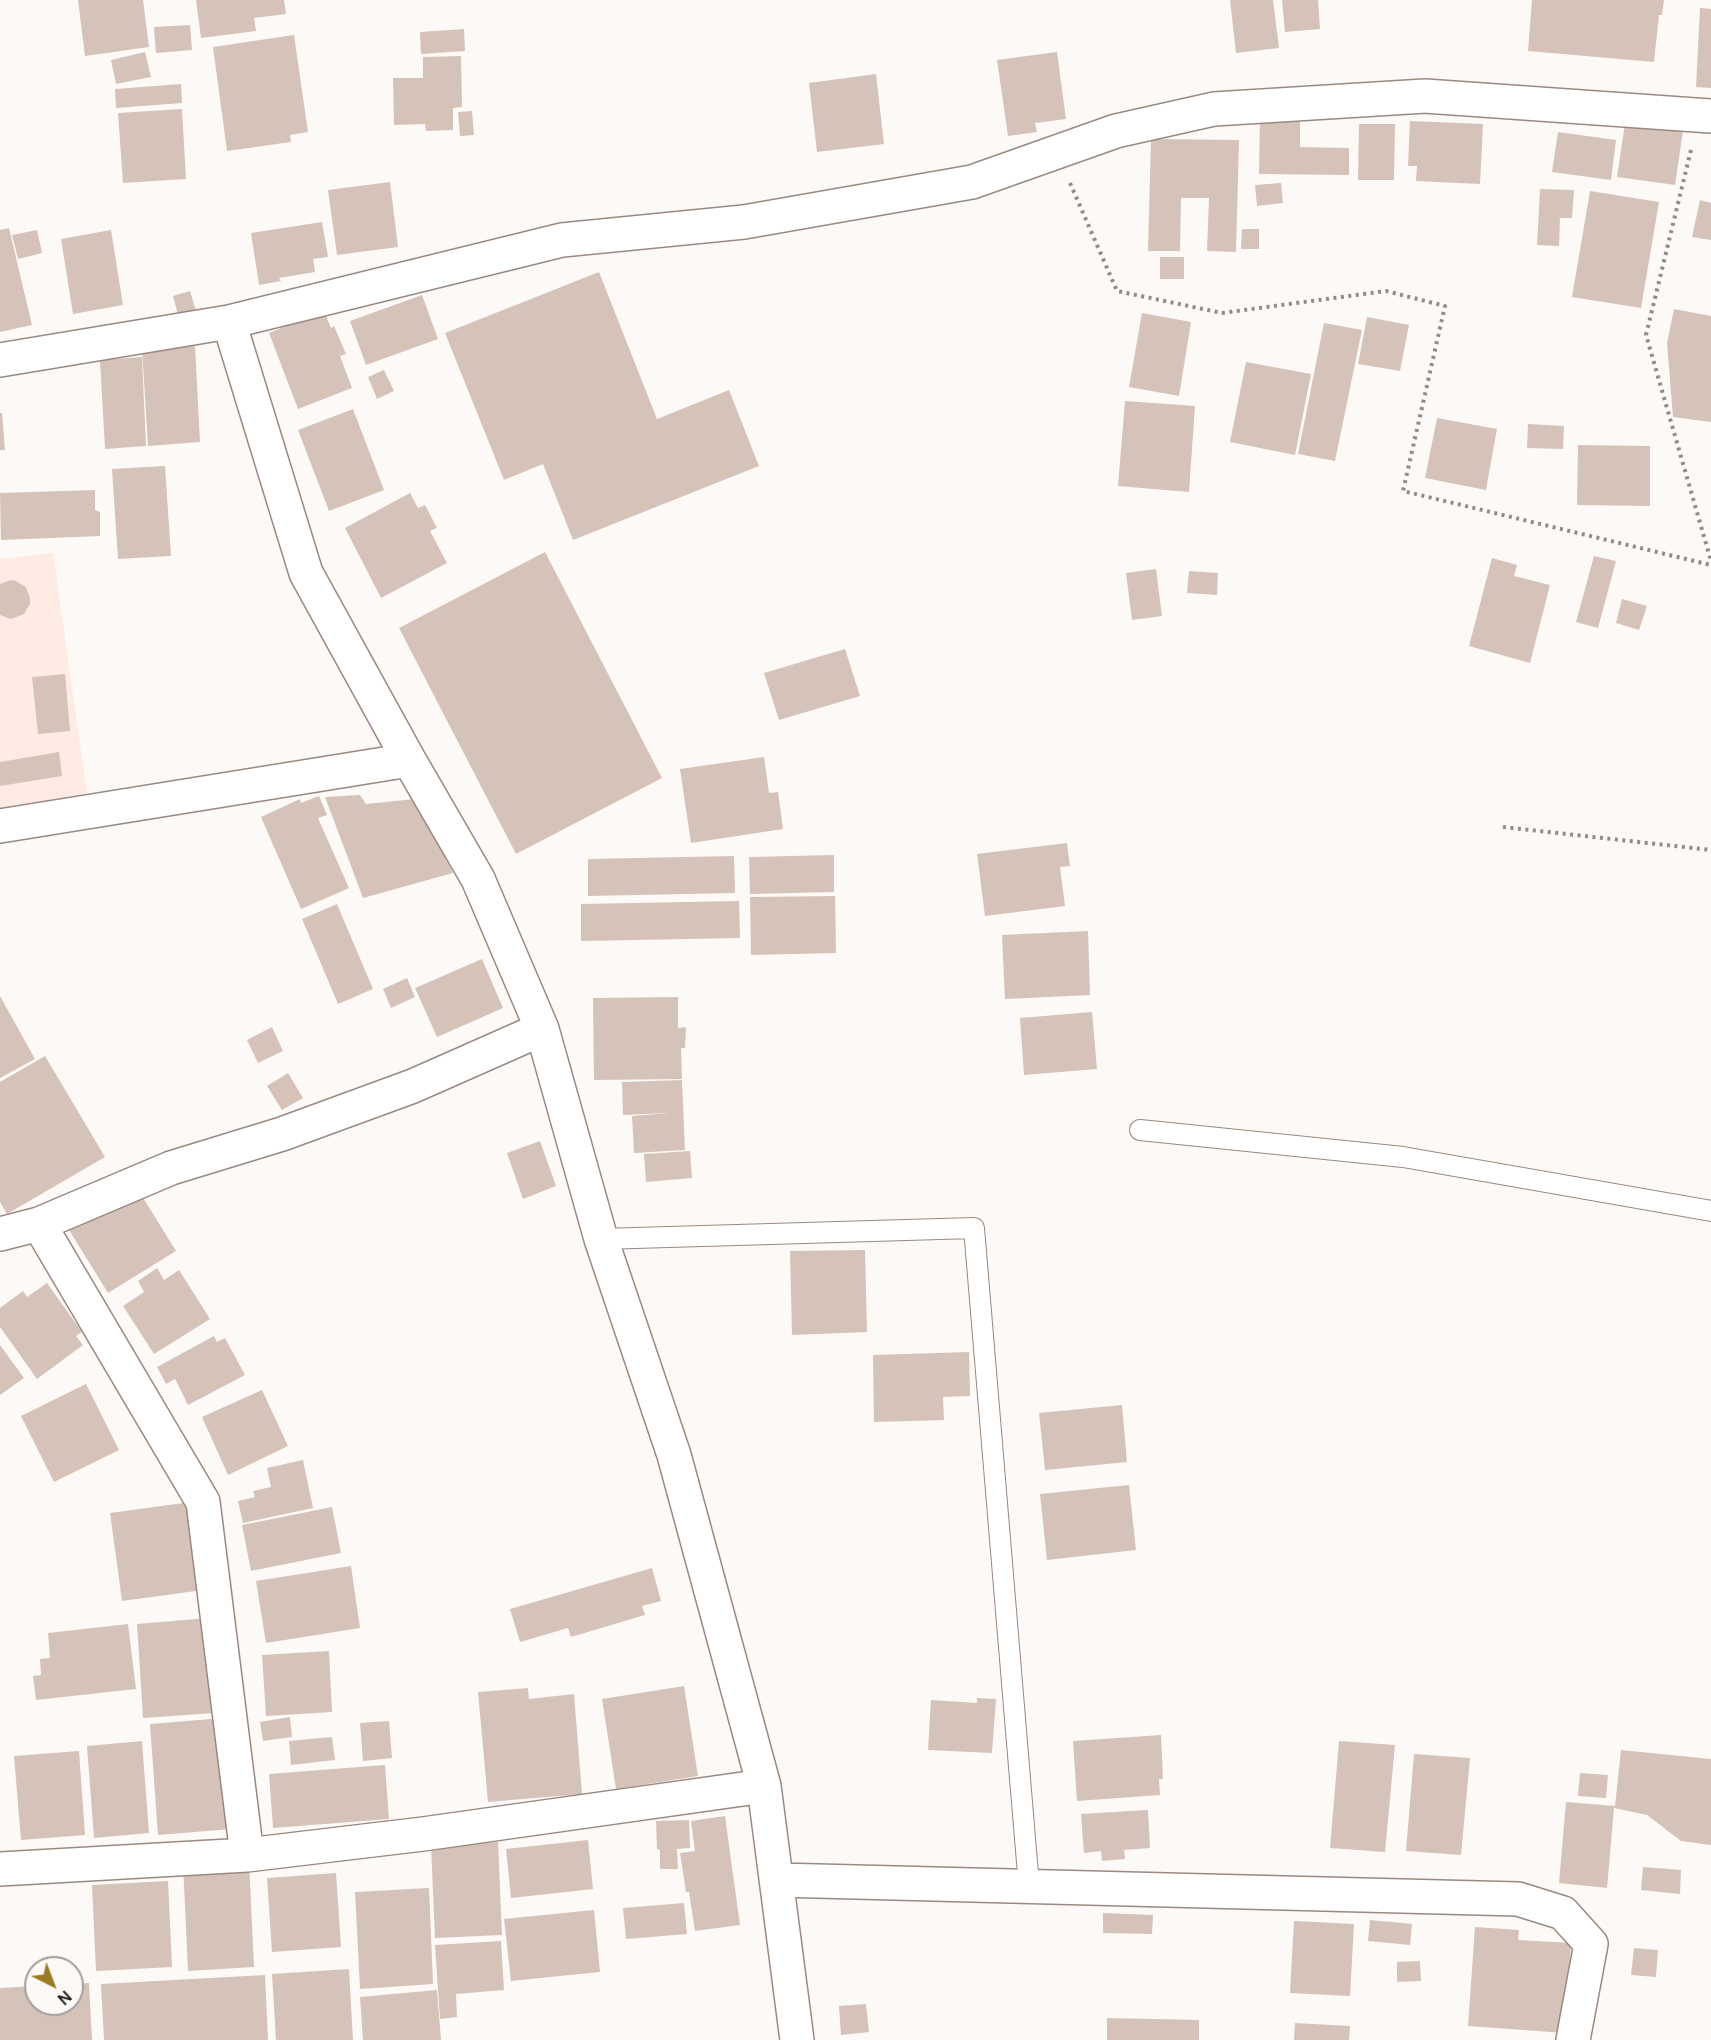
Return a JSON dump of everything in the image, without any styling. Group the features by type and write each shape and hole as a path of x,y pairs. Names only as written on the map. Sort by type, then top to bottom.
{"street":[{"path":"0,360 229,322 562,240 744,222 972,182 1116,131 1214,109 1413,97 1705,115"},
{"path":"229,322 306,573 409,760 478,879 542,1029 601,1239 674,1455 764,1786 797,2040"},
{"path":"0,826 409,760"},
{"path":"0,1234 39,1224 171,1168 282,1134 413,1086 542,1029"},
{"path":"39,1224 203,1502 247,1855"},
{"path":"0,1869 247,1855 423,1834 764,1786"},
{"path":"778,1880 1518,1899 1563,1913 1591,1944 1573,2040"}],"lane":[{"path":"1140,1130 1403,1157 1711,1211"},
{"path":"601,1239 974,1228 1029,1886"}],"path":[{"path":"1056,152 1117,291 1222,313 1386,291 1445,306 1402,491 1711,563 1646,335 1705,115"},
{"path":"1503,827 1711,850"}],"shaded area":[{"path":"53,553 87,793 0,810 0,559"}],"building":[{"path":"78,0 143,0 149,47 85,56"},
{"path":"196,0 284,0 286,14 254,18 256,31 201,38"},
{"path":"1230,0 1273,0 1279,48 1236,53"},
{"path":"1282,0 1318,0 1320,29 1285,32"},
{"path":"1532,0 1664,0 1662,15 1659,15 1654,62 1528,51"},
{"path":"1700,8 1711,9 1711,88 1696,87"},
{"path":"190,25 192,50 156,53 154,27"},
{"path":"464,29 465,51 421,54 420,32"},
{"path":"294,35 308,132 290,135 291,142 227,151 213,47"},
{"path":"145,52 151,77 116,84 111,60"},
{"path":"1057,52 1066,119 1035,123 1037,132 1008,136 997,60"},
{"path":"461,56 462,107 453,108 453,130 426,131 425,124 394,125 393,78 423,78 423,57"},
{"path":"876,74 884,144 817,152 809,83"},
{"path":"181,84 182,103 116,108 115,89"},
{"path":"182,109 186,179 123,183 118,113"},
{"path":"472,111 474,135 460,136 458,112"},
{"path":"1260,116 1300,116 1300,147 1349,148 1349,175 1259,174"},
{"path":"1410,121 1483,124 1480,184 1416,181 1417,166 1408,166"},
{"path":"1625,123 1683,131 1675,185 1617,177"},
{"path":"1359,124 1395,124 1394,180 1358,180"},
{"path":"1558,132 1616,140 1611,180 1552,172"},
{"path":"1151,139 1239,140 1236,252 1207,251 1209,198 1181,198 1180,251 1148,251"},
{"path":"390,182 398,247 337,255 328,190"},
{"path":"1281,183 1283,203 1257,206 1255,185"},
{"path":"1540,189 1574,190 1572,218 1560,218 1559,246 1537,245"},
{"path":"1590,191 1659,202 1641,308 1572,297"},
{"path":"1700,200 1711,203 1711,240 1692,237"},
{"path":"322,222 328,257 313,259 315,272 279,278 281,281 259,285 251,233"},
{"path":"9,228 32,325 0,332 0,230"},
{"path":"1242,229 1259,229 1259,249 1241,249"},
{"path":"37,230 42,253 18,259 12,235"},
{"path":"111,230 123,305 73,314 61,239"},
{"path":"1160,257 1184,257 1184,279 1160,279"},
{"path":"599,272 657,419 729,390 759,466 573,540 543,464 504,480 445,333"},
{"path":"190,291 196,311 178,315 173,296"},
{"path":"422,295 438,339 366,365 350,321"},
{"path":"1674,309 1711,316 1711,422 1673,417 1667,343"},
{"path":"324,311 331,328 334,326 346,354 340,356 352,388 298,409 269,333"},
{"path":"1142,313 1191,322 1179,396 1129,387"},
{"path":"1367,317 1409,325 1400,371 1358,364"},
{"path":"1324,323 1362,330 1335,461 1298,454"},
{"path":"195,346 200,442 148,446 142,349"},
{"path":"142,357 146,446 105,449 100,360"},
{"path":"1246,362 1311,374 1295,455 1230,442"},
{"path":"384,370 394,391 377,399 368,377"},
{"path":"1125,401 1195,406 1189,492 1118,486"},
{"path":"353,409 384,490 329,511 298,430"},
{"path":"0,413 2,413 5,450 0,450"},
{"path":"1437,418 1497,429 1486,490 1425,478"},
{"path":"1528,424 1564,426 1563,449 1527,448"},
{"path":"1578,445 1650,446 1650,506 1577,505"},
{"path":"165,466 171,556 118,559 112,469"},
{"path":"95,490 95,510 100,512 100,536 1,540 0,493"},
{"path":"410,493 418,508 425,505 437,528 430,531 447,563 381,598 345,528"},
{"path":"545,552 662,778 516,854 399,628"},
{"path":"1594,556 1616,561 1598,628 1576,622"},
{"path":"1492,558 1517,565 1514,576 1550,585 1530,663 1469,646"},
{"path":"1156,569 1162,616 1132,620 1126,573"},
{"path":"1189,571 1218,573 1217,595 1187,593"},
{"path":"11,580 26,587 30,604 24,614 11,619 0,615 0,584"},
{"path":"1622,599 1647,606 1639,630 1616,623"},
{"path":"845,649 860,696 779,720 764,673"},
{"path":"65,674 70,731 38,734 32,677"},
{"path":"59,752 62,776 0,786 0,762"},
{"path":"764,757 769,793 778,792 783,829 691,843 680,769"},
{"path":"360,795 366,804 415,799 453,873 363,898 325,797"},
{"path":"319,796 327,815 318,818 349,888 301,909 261,817 300,799 301,803"},
{"path":"1067,843 1070,866 1060,867 1065,906 985,916 977,854"},
{"path":"834,855 834,892 750,894 749,857"},
{"path":"734,856 735,893 588,896 588,859"},
{"path":"835,896 836,953 751,955 750,897"},
{"path":"739,901 740,938 581,941 581,904"},
{"path":"337,904 373,989 338,1004 302,919"},
{"path":"1088,931 1090,995 1005,999 1002,935"},
{"path":"482,959 503,1008 437,1037 415,988"},
{"path":"407,978 415,997 391,1008 383,989"},
{"path":"0,996 35,1059 0,1078"},
{"path":"678,997 678,1028 686,1027 685,1048 681,1048 682,1079 594,1080 593,998"},
{"path":"1092,1012 1097,1069 1024,1075 1020,1018"},
{"path":"272,1027 283,1051 258,1063 247,1040"},
{"path":"45,1056 105,1157 7,1214 0,1202 0,1082"},
{"path":"288,1073 303,1098 282,1110 267,1086"},
{"path":"682,1080 685,1150 634,1153 632,1116 670,1113 623,1115 622,1082"},
{"path":"540,1141 556,1186 523,1199 507,1153"},
{"path":"690,1151 692,1178 646,1182 644,1154"},
{"path":"137,1188 176,1251 108,1293 69,1230"},
{"path":"865,1250 867,1332 792,1335 790,1251"},
{"path":"157,1268 164,1280 179,1270 210,1319 154,1354 123,1306 144,1292 138,1281"},
{"path":"47,1283 82,1332 76,1336 83,1345 37,1379 0,1327 0,1308 23,1291 27,1297"},
{"path":"214,1336 217,1342 225,1338 245,1375 188,1405 175,1379 166,1384 157,1367"},
{"path":"0,1345 24,1378 0,1395"},
{"path":"969,1352 970,1396 943,1397 944,1420 874,1422 873,1355"},
{"path":"86,1384 119,1450 54,1482 21,1416"},
{"path":"262,1390 288,1446 228,1475 202,1417"},
{"path":"1122,1405 1127,1462 1045,1470 1039,1413"},
{"path":"303,1460 313,1508 243,1523 238,1501 255,1497 253,1491 271,1487 267,1468"},
{"path":"1129,1485 1136,1550 1047,1560 1040,1494"},
{"path":"191,1502 203,1590 122,1601 110,1513"},
{"path":"332,1507 341,1553 251,1571 242,1525"},
{"path":"351,1566 360,1628 266,1643 256,1581"},
{"path":"652,1568 661,1601 642,1606 645,1615 571,1637 568,1628 520,1642 510,1609"},
{"path":"208,1618 215,1713 143,1718 137,1624"},
{"path":"128,1624 136,1689 36,1700 33,1676 41,1675 40,1659 50,1658 48,1633"},
{"path":"329,1651 332,1712 266,1716 262,1655"},
{"path":"684,1686 698,1776 616,1789 602,1699"},
{"path":"528,1688 529,1699 574,1694 582,1794 488,1802 478,1692"},
{"path":"977,1698 996,1699 992,1753 928,1750 931,1700 977,1703"},
{"path":"290,1717 292,1737 263,1741 260,1722"},
{"path":"223,1718 231,1829 158,1835 150,1724"},
{"path":"389,1721 392,1758 363,1761 360,1723"},
{"path":"1161,1735 1163,1779 1159,1779 1160,1795 1077,1801 1073,1741"},
{"path":"332,1737 335,1760 291,1765 289,1741"},
{"path":"142,1741 149,1833 94,1838 87,1746"},
{"path":"1339,1741 1395,1745 1385,1852 1330,1848"},
{"path":"1621,1750 1711,1759 1711,1845 1681,1841 1647,1815 1614,1808 1607,1888 1559,1883 1566,1802 1615,1806"},
{"path":"79,1751 85,1835 21,1840 14,1756"},
{"path":"1414,1754 1470,1758 1461,1855 1406,1851"},
{"path":"385,1765 389,1819 273,1828 269,1774"},
{"path":"1580,1773 1608,1775 1606,1798 1578,1796"},
{"path":"1148,1810 1150,1848 1124,1850 1125,1859 1102,1861 1101,1851 1084,1853 1081,1814"},
{"path":"725,1816 740,1925 695,1931 680,1853 695,1851 691,1821"},
{"path":"689,1820 690,1848 677,1849 678,1869 660,1869 656,1821"},
{"path":"588,1840 593,1889 511,1898 506,1849"},
{"path":"498,1842 502,1935 435,1938 431,1846"},
{"path":"249,1861 254,1967 188,1971 183,1864"},
{"path":"1643,1867 1681,1870 1680,1894 1641,1890"},
{"path":"336,1873 341,1947 272,1952 267,1878"},
{"path":"168,1881 172,1967 96,1971 92,1885"},
{"path":"429,1888 433,1984 360,1989 355,1892"},
{"path":"684,1903 687,1934 626,1939 623,1908"},
{"path":"594,1910 600,1972 511,1981 504,1919"},
{"path":"1103,1913 1153,1915 1152,1934 1103,1933"},
{"path":"1370,1920 1412,1924 1410,1945 1368,1941"},
{"path":"1294,1921 1354,1924 1350,1996 1290,1993"},
{"path":"1475,1927 1519,1930 1518,1940 1571,1943 1565,2033 1468,2026"},
{"path":"501,1941 504,1990 456,1994 457,2017 440,2019 435,1945"},
{"path":"1634,1948 1658,1950 1656,1977 1631,1975"},
{"path":"1420,1961 1421,1981 1397,1982 1397,1962"},
{"path":"349,1969 353,2040 276,2040 272,1974"},
{"path":"265,1975 268,2040 104,2040 101,1984"},
{"path":"84,1983 89,1983 92,2040 0,2040 0,1988 24,1987 24,2016 84,2016"},
{"path":"437,1990 441,2040 363,2040 360,1997"},
{"path":"866,2004 869,2032 841,2035 839,2006"},
{"path":"1107,2018 1199,2020 1199,2040 1107,2040"},
{"path":"1295,2023 1350,2026 1349,2040 1294,2040"}]}
